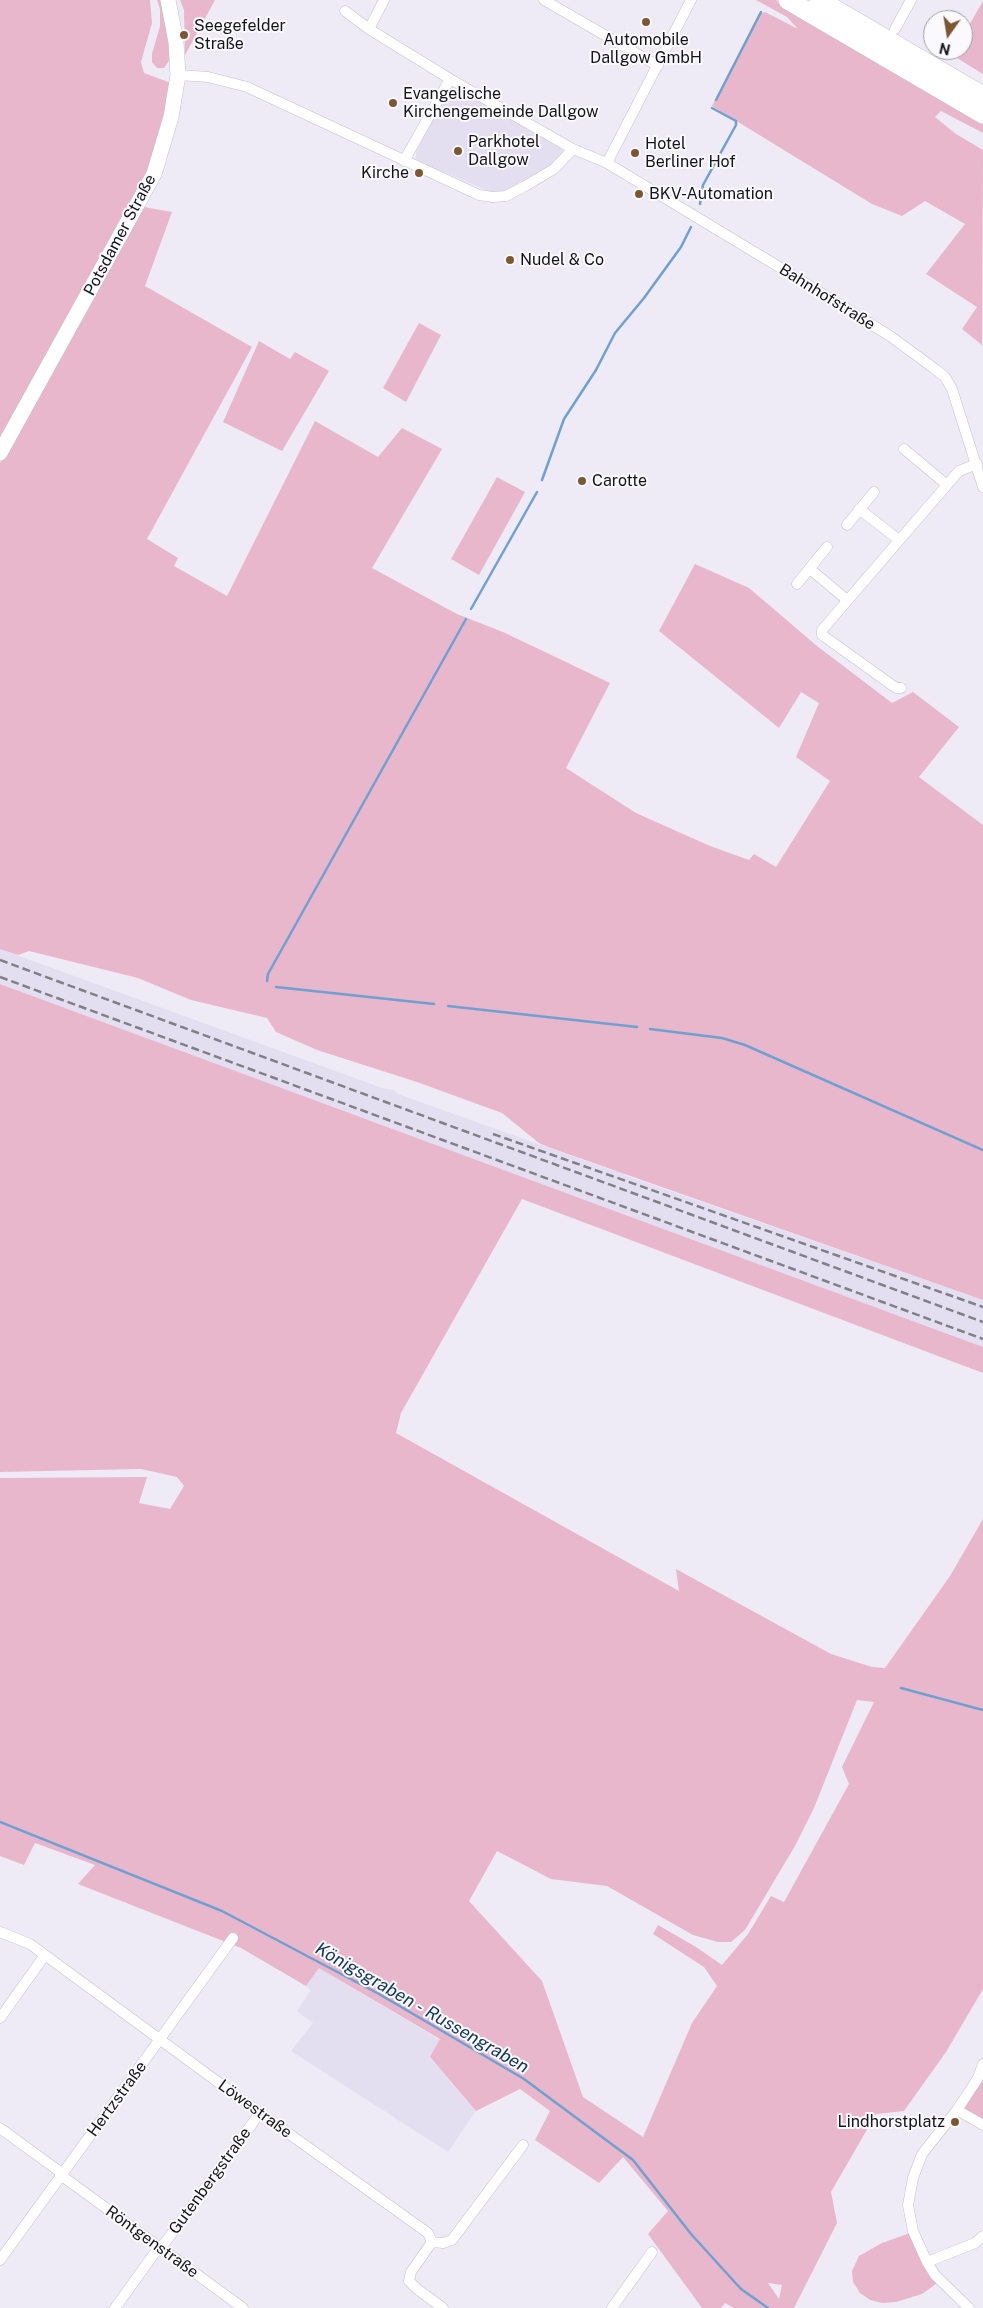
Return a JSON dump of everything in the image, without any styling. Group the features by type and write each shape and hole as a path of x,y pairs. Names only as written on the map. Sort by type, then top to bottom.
{"highway":[{"path":"788,0 983,114"},
{"path":"818,0 983,96"}],"street":[{"name":"Potsdamer Straße","path":"0,453 154,174 171,117 178,75 176,42 168,0"},
{"path":"369,29 384,0"},
{"path":"544,0 658,66"},
{"path":"607,163 691,0"},
{"path":"895,29 911,0"},
{"name":"Bahnhofstraße","path":"345,12 450,79 572,149 607,163 784,270 890,336 935,369 944,377 952,389 983,487"},
{"path":"178,75 208,76 247,87 479,195 506,196 554,169 572,149"},
{"path":"404,161 450,79"},
{"path":"904,449 947,485"},
{"path":"901,688 896,688 822,635 824,627 959,471 977,464"},
{"path":"847,525 874,492"},
{"path":"860,510 900,540"},
{"path":"797,584 827,547"},
{"path":"810,569 848,600"},
{"name":"Löwestraße","path":"0,1932 30,1944 260,2113 428,2233 432,2242"},
{"name":"Hertzstraße","path":"0,2260 233,1938"},
{"path":"0,2018 45,1955"},
{"path":"968,2308 935,2276 914,2231 908,2205 913,2178 922,2154 981,2079 983,2064"},
{"path":"957,2110 983,2124"},
{"name":"Gutenbergstraße","path":"115,2308 260,2113"},
{"name":"Röntgenstraße","path":"0,2128 243,2308"},
{"path":"443,2308 409,2281 411,2272 432,2242 442,2243 452,2240 523,2145"},
{"path":"927,2262 983,2238"},
{"path":"612,2308 652,2252"}],"shaded area":[{"path":"0,0 150,0 152,23 141,62 144,73 171,83 158,150 144,185 0,441"},
{"path":"157,0 162,0 171,58 164,68 157,68 152,62 152,54 160,26 160,9"},
{"path":"180,0 215,0 185,55 184,10"},
{"path":"756,0 776,0 983,121 983,133 941,111 935,117 956,134 983,150 982,345 962,329 977,307 926,274 965,224 925,201 902,216 872,204 712,106 759,14 765,12 798,29 787,17"},
{"path":"983,1 983,74 960,60 973,60 973,18"},
{"path":"455,89 464,90 553,141 563,151 553,165 505,191 493,193 416,160 416,152 446,93"},
{"path":"144,207 172,212 145,286 252,347 147,539 178,558 174,566 227,596 315,421 378,457 402,428 442,449 372,568 457,614 503,632 610,683 566,768 636,813 710,846 749,860 754,854 776,867 830,781 796,757 819,703 801,692 779,728 659,631 695,564 749,588 817,646 892,703 913,692 959,727 919,777 983,825 983,1300 548,1147 539,1143 502,1113 417,1082 317,1050 276,1032 267,1018 191,1000 138,978 29,951 18,955 0,949 0,463"},
{"path":"419,323 441,335 406,402 383,388"},
{"path":"259,341 290,359 295,352 329,371 282,451 223,422"},
{"path":"497,477 525,492 479,575 451,559"},
{"path":"0,949 385,1089 394,1090 398,1094 611,1170 622,1172 624,1175 983,1300 983,1347 0,984"},
{"path":"0,984 983,1347 983,1373 522,1199 401,1413 396,1433 679,1591 676,1569 831,1654 872,1667 885,1668 950,1576 983,1519 983,1989 946,2052 904,2111 876,2114 831,2192 837,2223 794,2308 734,2308 725,2303 721,2308 702,2308 648,2234 668,2211 623,2157 599,2183 535,2140 550,2111 520,2089 476,2111 430,2057 440,2039 319,1968 306,1986 241,1948 78,1884 95,1865 35,1843 24,1865 0,1856 0,1478 147,1477 139,1503 170,1509 184,1486 177,1477 141,1469 0,1472","holes":["857,1700 874,1702 842,1767 849,1784 784,1902 771,1896 748,1934 722,1965 658,1925 653,1934 704,1967 717,1986 692,2023 643,2137 583,2097 542,1981 469,1901 497,1851 551,1879 607,1886 693,1935 718,1942 731,1942 745,1930 795,1846 814,1808","768,2283 782,2285 779,2299"]},
{"path":"319,1968 440,2040 430,2058 476,2111 448,2152 291,2051 313,2023 297,2011 311,1990 306,1986"},
{"path":"979,2079 983,2082 983,2123 959,2110"},
{"path":"913,2232 940,2281 922,2294 896,2302 882,2303 870,2300 860,2293 853,2282 852,2271 859,2256 882,2243"}],"waterway":[{"path":"716,100 761,12"},
{"path":"700,204 703,185 736,125 736,121 712,108"},
{"path":"542,480 564,419 596,370 615,333 644,298 681,247 691,227"},
{"path":"471,609 537,492"},
{"path":"267,981 268,974 466,619"},
{"path":"276,987 434,1004"},
{"path":"448,1006 637,1027"},
{"path":"650,1029 722,1038 745,1045 983,1150"},
{"path":"901,1688 983,1710"},
{"name":"Königsgraben - Russengraben","path":"0,1822 222,1911 379,1994 524,2079 633,2160 691,2234 741,2289 768,2308"}],"railway":[{"path":"0,960 983,1322"},
{"path":"0,977 983,1339"},
{"path":"493,1134 983,1307"}],"place":[{"name":"Automobile Dallgow GmbH","path":"646,22"},
{"name":"Seegefelder Straße","path":"184,35"},
{"name":"Evangelische Kirchengemeinde Dallgow","path":"393,103"},
{"name":"Parkhotel Dallgow","path":"458,151"},
{"name":"Hotel Berliner Hof","path":"635,153"},
{"name":"Kirche","path":"419,173"},
{"name":"BKV-Automation","path":"639,194"},
{"name":"Nudel & Co","path":"510,260"},
{"name":"Carotte","path":"582,481"},
{"name":"Lindhorstplatz","path":"955,2122"}]}
